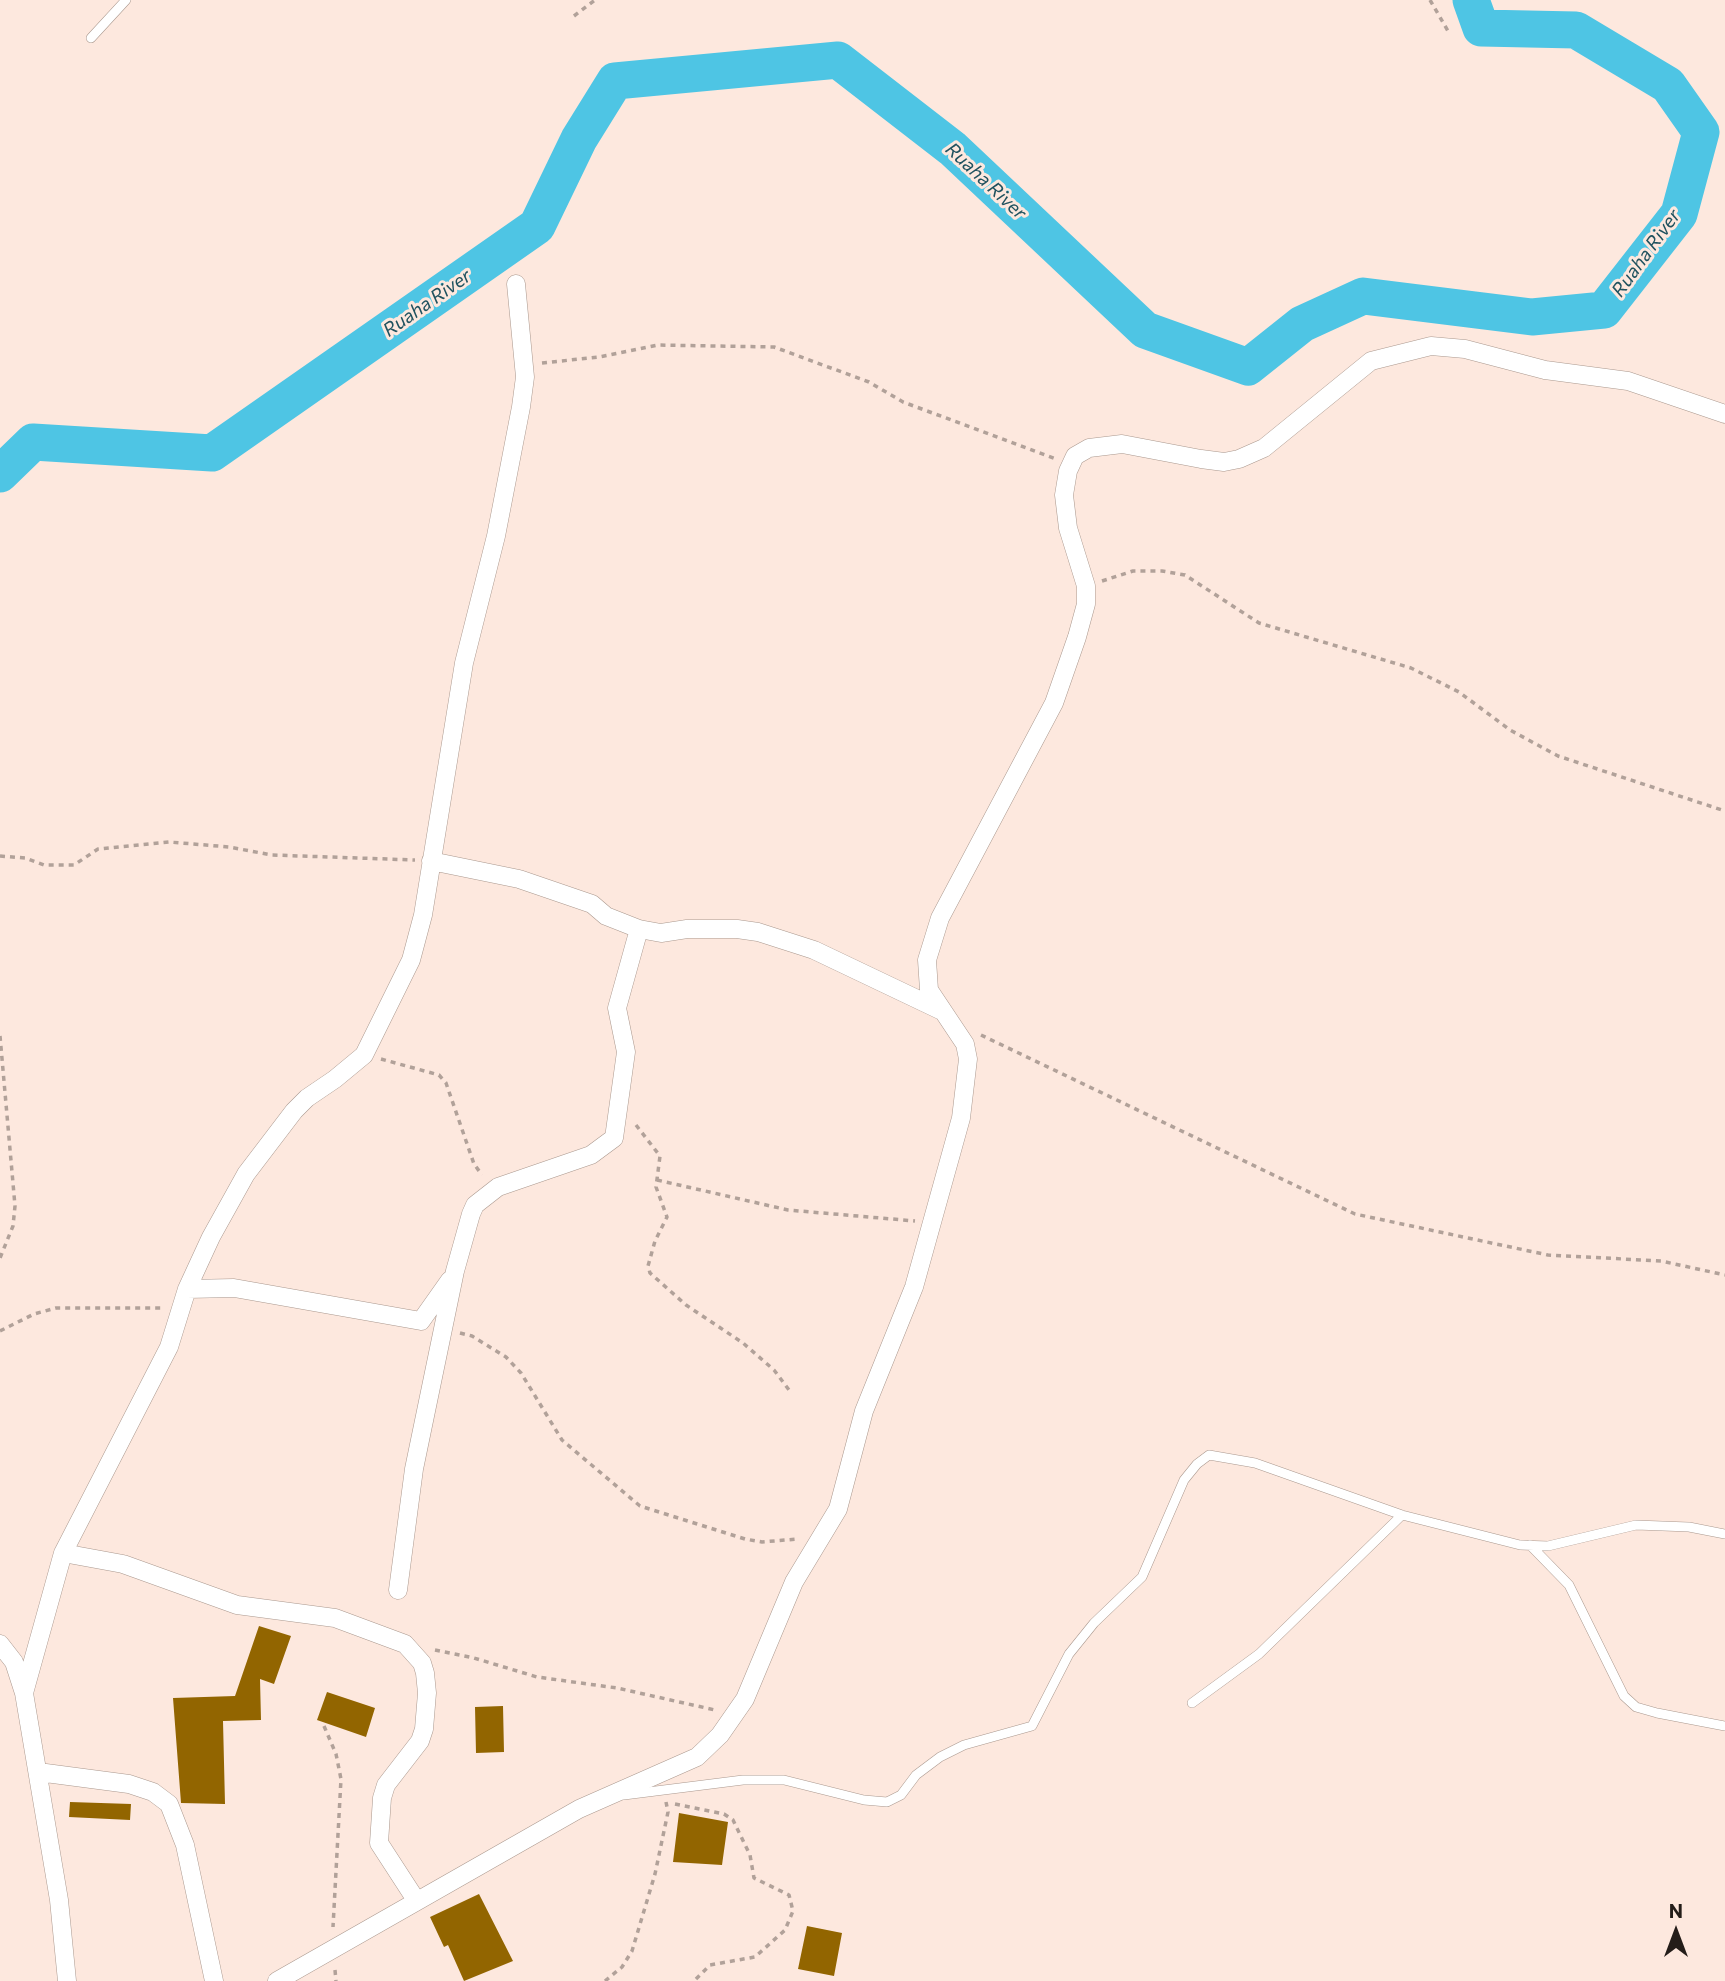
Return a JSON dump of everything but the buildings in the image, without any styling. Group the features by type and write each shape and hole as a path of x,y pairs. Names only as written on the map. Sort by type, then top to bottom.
{"street":[{"path":"24,1693 63,1553 169,1348 199,1259 246,1174 293,1111 307,1097 335,1079 364,1055 411,960 431,861 464,663 496,536 521,407 523,365 516,284"},
{"path":"277,1981 579,1809 697,1757 720,1735 745,1699 794,1582 838,1509 864,1411 914,1287 961,1118 969,1071 965,1044 929,990 927,960 940,918 1054,703 1077,637 1086,604 1086,586 1068,528 1064,495 1075,456 1089,448 1122,444 1201,460 1224,462 1240,459 1264,448 1371,361 1432,346 1465,349 1545,370 1628,381 1725,414"},
{"path":"431,861 519,879 592,904 606,916 639,929 661,933 687,929 758,932 814,950 940,1010"},
{"path":"398,1590 414,1469 455,1271 471,1214 475,1205 498,1186 591,1155 609,1144 618,1129 626,1052 617,1008 639,929"},
{"path":"187,1289 234,1288 344,1310 421,1321 455,1271"},
{"path":"63,1553 123,1564 237,1605 335,1618 405,1644 422,1663 425,1673 424,1729 420,1741 386,1785 378,1825 383,1852 415,1900"},
{"path":"0,1644 14,1662 24,1693 59,1900 67,1981"},
{"path":"37,1773 129,1784 153,1792 169,1804 185,1845 214,1981"}],"lane":[{"path":"92,38 126,0"},
{"path":"612,1796 743,1780 784,1780 864,1800 887,1802 901,1795 916,1775 940,1757 964,1745 1032,1726 1069,1654 1094,1623 1142,1577 1184,1480 1209,1455 1255,1463 1402,1516 1530,1545 1548,1546 1636,1525 1689,1527 1725,1534"},
{"path":"1192,1703 1259,1654 1402,1516"},
{"path":"1530,1545 1569,1585 1624,1696 1636,1707 1725,1726"}],"path":[{"path":"574,16 595,0"},
{"path":"1430,0 1448,31"},
{"path":"523,365 599,357 658,345 774,347 869,382 903,402 1022,444 1071,466"},
{"path":"1086,586 1133,571 1162,571 1185,575 1259,623 1411,668 1459,692 1510,730 1558,756 1725,811"},
{"path":"0,856 25,858 44,865 74,865 98,849 169,842 229,846 272,855 431,861"},
{"path":"979,1034 1355,1214 1548,1255 1661,1261 1725,1275"},
{"path":"0,1036 15,1206 13,1226 0,1258"},
{"path":"364,1055 439,1075 446,1083 474,1164 482,1176 498,1186"},
{"path":"621,1108 660,1156 657,1180 667,1217 655,1241 648,1266 650,1273 686,1305 743,1343 774,1370 789,1390"},
{"path":"657,1180 788,1210 931,1222"},
{"path":"0,1331 34,1314 56,1308 120,1306 181,1309"},
{"path":"444,1330 472,1336 506,1357 521,1373 562,1440 640,1506 762,1542 822,1536"},
{"path":"405,1644 474,1658 537,1677 617,1689 734,1714"},
{"path":"324,1727 336,1754 341,1779 332,1949"},
{"path":"654,1791 667,1803 702,1808 733,1819 750,1855 754,1878 782,1889 789,1895 793,1911 785,1930 755,1957 722,1962 704,1971 694,1981"},
{"path":"605,1981 622,1967 632,1951 655,1874 668,1812 667,1803"},
{"path":"699,1981 704,1971"}],"waterway":[{"name":"Ruaha River","path":"0,474 33,442 212,453 537,226 579,139 615,81 838,60 953,149 1145,330 1248,367 1302,324 1363,296 1532,317 1604,310 1679,214 1701,132 1668,85 1576,30 1481,28 1471,0"}]}
